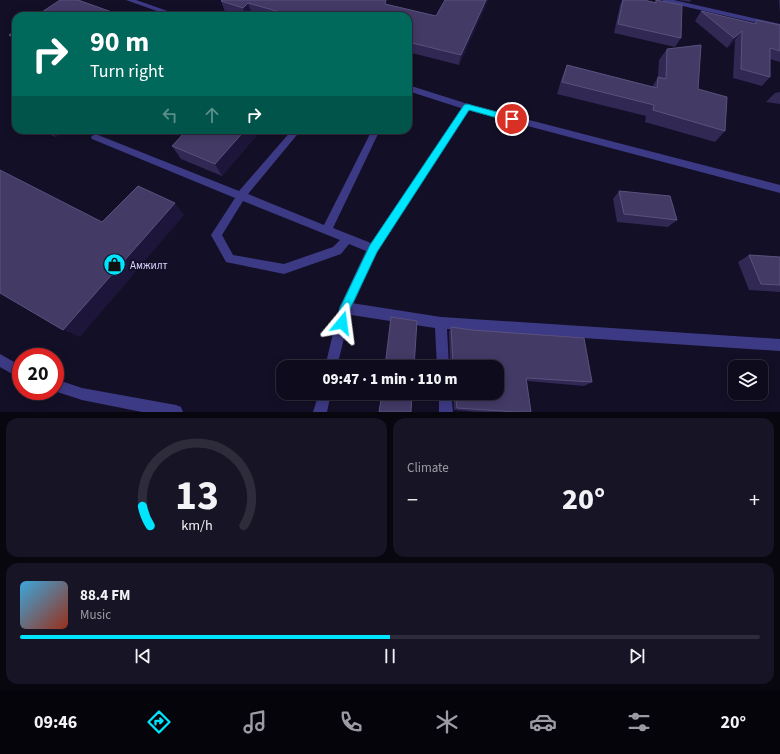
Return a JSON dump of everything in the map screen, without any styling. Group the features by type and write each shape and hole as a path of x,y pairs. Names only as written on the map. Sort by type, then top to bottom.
{"street":[{"path":"129,0 166,12"},
{"path":"665,0 780,26"},
{"path":"412,89 467,107 780,189"},
{"path":"333,360 345,308 374,248 467,107"},
{"path":"294,134 241,196 216,236 230,259 284,269 337,251 348,238"},
{"path":"327,230 374,134"},
{"path":"95,137 374,248"},
{"path":"345,308 441,323 780,345"},
{"path":"441,323 443,360"},
{"path":"0,360 12,368"},
{"path":"64,388 82,394 176,412"},
{"path":"320,412 323,400"},
{"path":"445,400 446,412"}],"building":[{"path":"60,0 78,0 112,12 42,12"},
{"path":"386,0 385,4 436,16 445,0 486,0 461,55 412,43 412,12 280,12 248,3 243,8 221,1"},
{"path":"623,0 644,0 656,3 656,0 682,5 681,38 618,24"},
{"path":"701,11 756,24 756,20 780,25 780,51 770,48 770,77 741,69 742,31 734,38"},
{"path":"701,45 698,89 727,97 725,131 653,110 654,105 562,82 567,65 657,88 658,77 666,79 667,49"},
{"path":"183,134 241,134 215,164 172,146"},
{"path":"0,170 102,222 138,186 175,203 63,330 0,293"},
{"path":"619,191 670,196 677,220 624,214"},
{"path":"749,255 780,257 780,285 761,284"},
{"path":"391,317 417,321 414,360 386,360"},
{"path":"451,327 472,330 584,338 592,382 526,378 531,412 457,408 456,400 504,400 504,360 453,360"},
{"path":"381,400 412,400 411,412 379,412"}],"place":[{"name":"Амжилт","path":"114,265"}],"route":[{"path":"342,323 345,308 374,248 467,107 512,119"}]}
